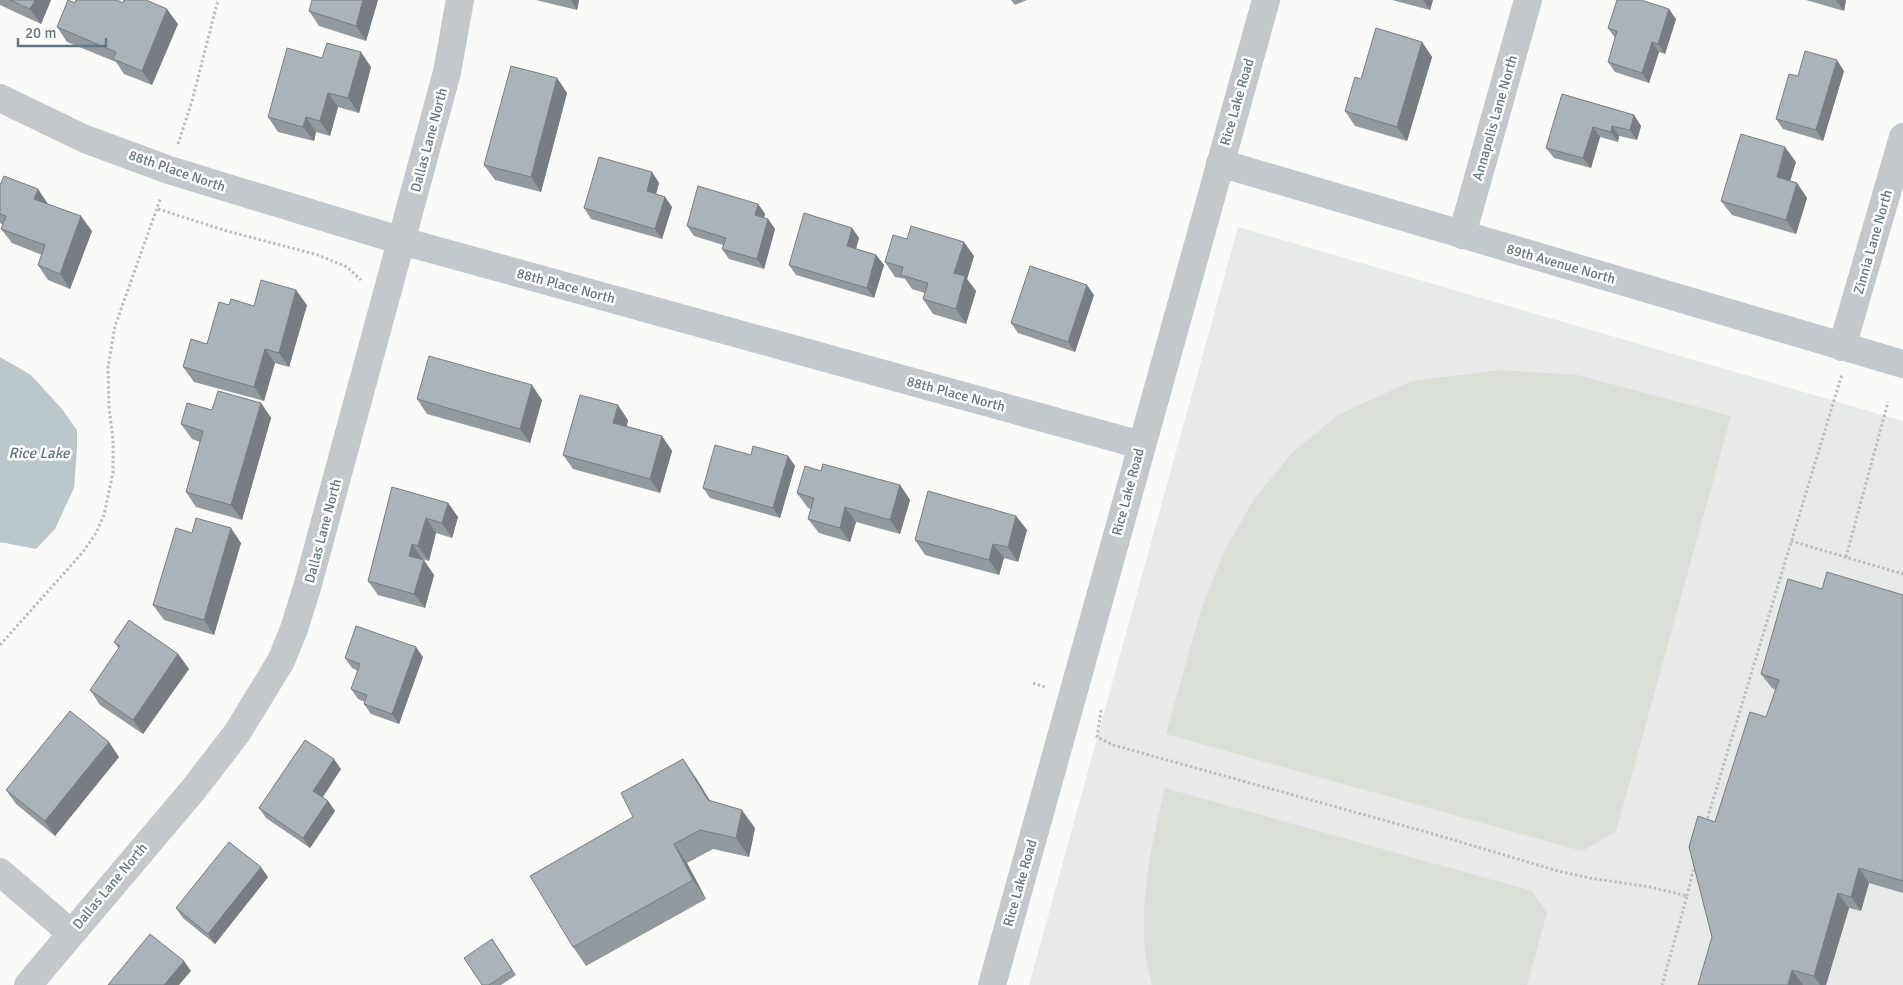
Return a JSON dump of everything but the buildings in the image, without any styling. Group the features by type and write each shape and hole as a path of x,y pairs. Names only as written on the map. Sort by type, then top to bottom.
{"street":[{"name":"Dallas Lane North","path":"28,985 193,790 237,733 281,661 294,629 308,584 402,241 447,72 460,0"},
{"name":"Rice Lake Road","path":"992,985 1266,0"},
{"name":"Annapolis Lane North","path":"1462,235 1528,0"},
{"name":"88th Place North","path":"0,98 85,139 169,170 402,241 1141,445"},
{"name":"Zinnia Lane North","path":"1842,347 1903,137"},
{"name":"89th Avenue North","path":"1220,163 1903,364"},
{"path":"0,872 71,933"}],"path":[{"path":"177,145 192,101 218,0"},
{"path":"0,645 83,552 96,533 104,515 113,473 113,440 108,388 108,367 111,347 115,326 163,191"},
{"path":"158,209 327,259 347,267 362,281 369,284"},
{"path":"1703,832 1838,387"},
{"path":"1846,557 1888,402"},
{"path":"1791,541 1903,574"},
{"path":"1033,683 1049,688"},
{"path":"1101,707 1098,737 1113,745 1437,835 1558,871 1650,887 1687,896"},
{"path":"1662,985 1695,860"}],"shaded area":[{"path":"1238,227 1903,421 1903,985 1029,985"},
{"path":"1501,370 1577,375 1731,416 1616,832 1582,851 1166,734 1201,610 1224,552 1254,499 1292,453 1338,415 1412,381"},
{"path":"1165,788 1532,891 1547,913 1527,985 1152,985 1145,951 1144,910 1148,869"}],"water":[{"name":"Rice Lake","path":"0,357 31,375 62,409 77,430 74,488 55,529 36,549 0,542"}]}
